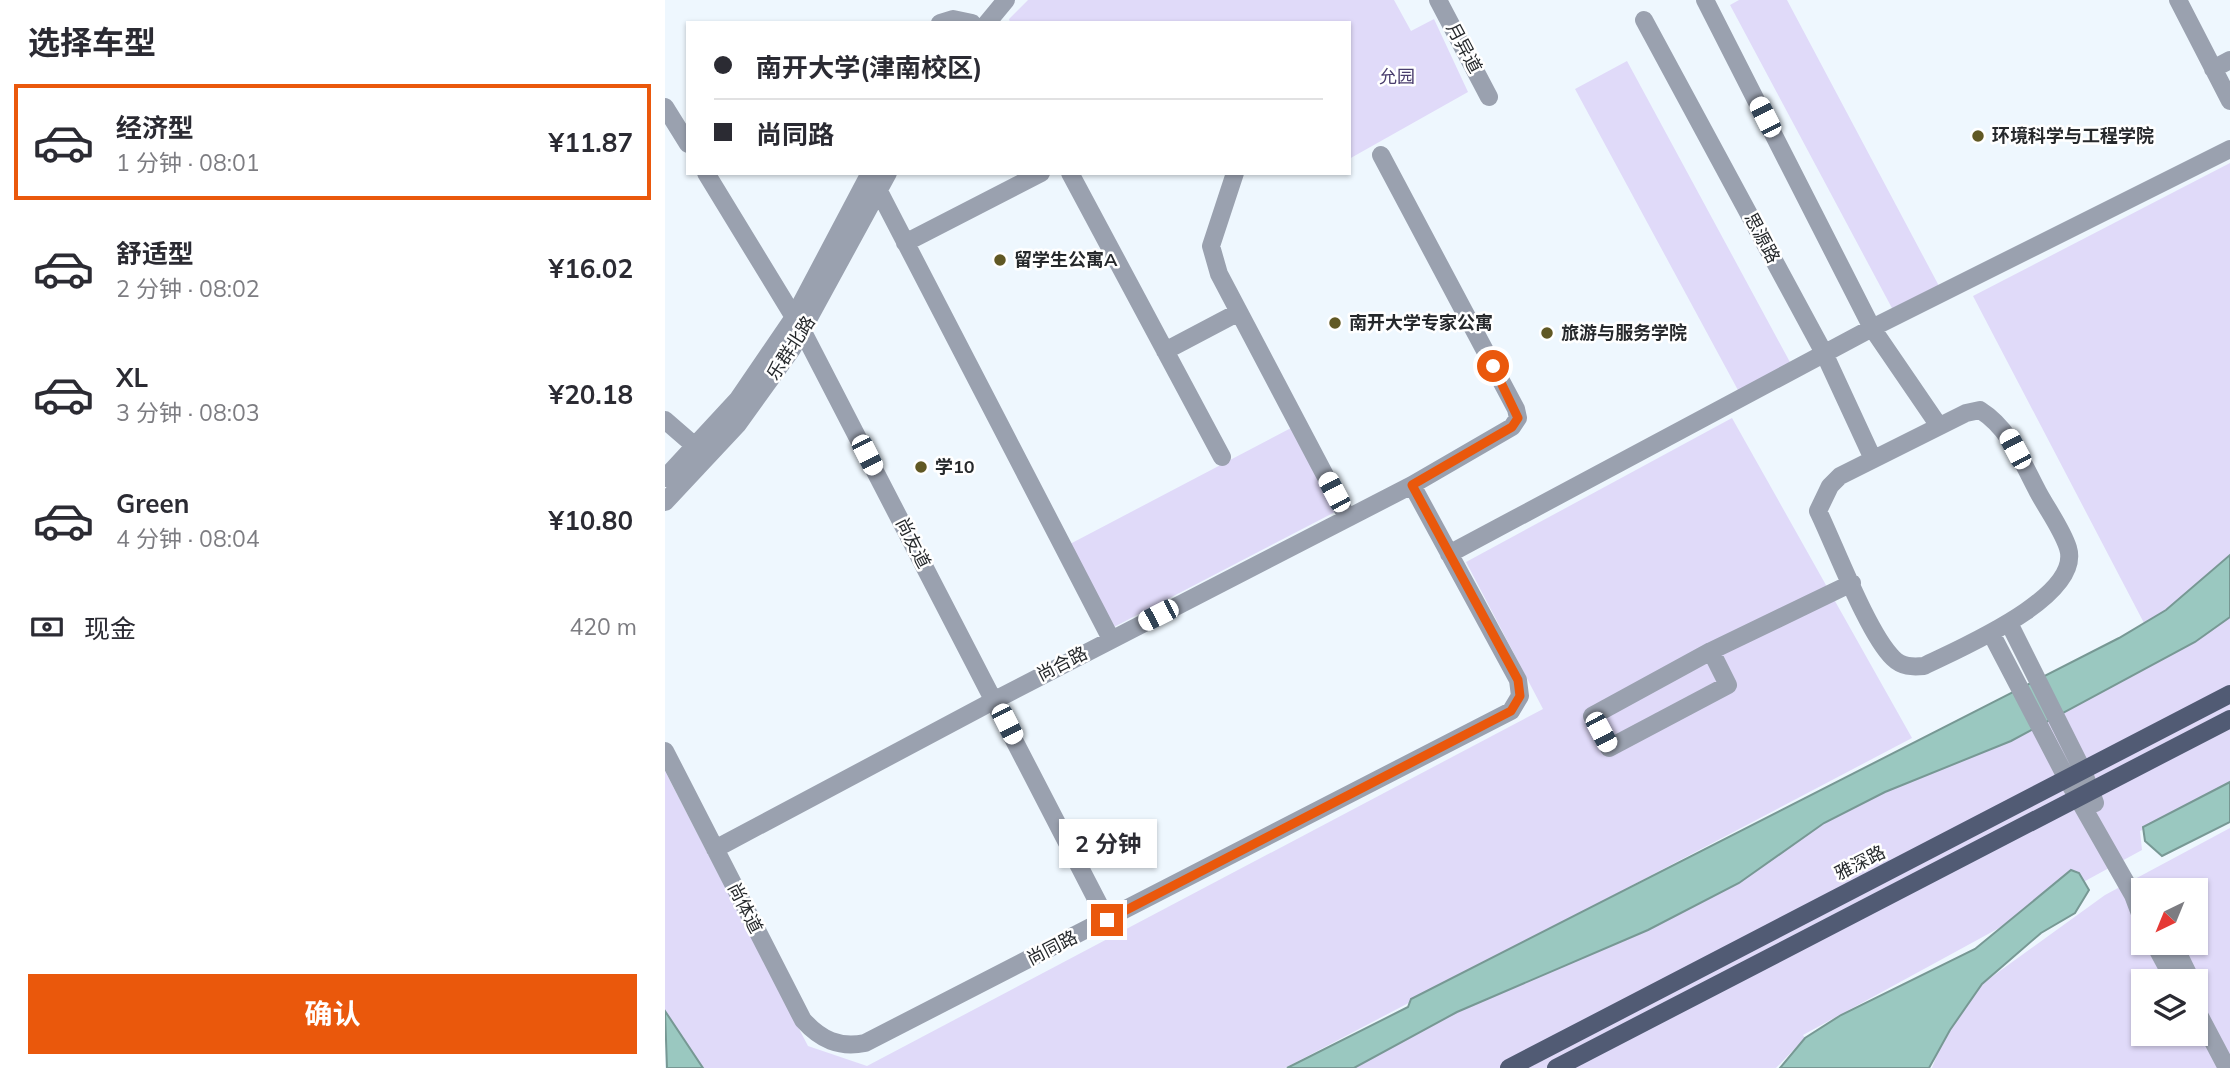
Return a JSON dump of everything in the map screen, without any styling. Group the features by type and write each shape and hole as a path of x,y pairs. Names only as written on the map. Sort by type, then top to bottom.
{"main road":[{"name":"雅深路","path":"1509,1068 2230,694"},
{"path":"1556,1068 2230,719"}],"street":[{"path":"989,21 1006,0"},
{"name":"月异道","path":"1438,0 1489,97"},
{"path":"1705,0 1872,328 1939,426"},
{"path":"2178,0 2230,101"},
{"name":"思源路","path":"1644,20 1824,353 1873,459"},
{"path":"2213,69 2230,60"},
{"path":"665,107 686,141"},
{"path":"1449,554 1872,328 2230,149"},
{"name":"尚合路","path":"715,849 1111,639 1412,485 1512,427 1518,418 1381,155"},
{"name":"尚友道","path":"707,175 799,325 1107,920"},
{"name":"乐群北路","path":"799,325 870,175"},
{"path":"871,175 1111,639"},
{"name":"乐群北路","path":"665,478 738,424 887,175"},
{"path":"905,243 1037,175"},
{"path":"1071,175 1222,457"},
{"path":"1234,175 1211,246 1219,274 1347,517"},
{"path":"1165,351 1239,312"},
{"path":"1980,410 1994,419 2006,433 2069,550 2067,571 2059,584 2009,623 1924,666 1909,667 1893,659 1875,633 1818,511 1830,486 1840,476 1873,459 1966,413 1980,410"},
{"path":"665,420 701,452"},
{"name":"乐群北路","path":"665,502 701,452"},
{"name":"尚同路","path":"845,1047 865,1044 1511,711 1520,696 1518,680 1412,485"},
{"path":"1711,651 1728,685 1609,748 1592,716 1711,651 1852,583"},
{"path":"2009,623 2060,725 2075,775 2131,891"},
{"path":"1991,633 2043,733 2075,775"},
{"name":"尚体道","path":"665,751 803,1020 815,1034 845,1047"},
{"path":"2085,796 2134,878"},
{"path":"2208,1032 2227,1068"}],"green space":[{"name":"允园","path":"1028,0 1394,0 1411,31 1434,19 1468,92 1351,158 1351,21 1009,19"},
{"path":"1739,0 1787,0 1939,286 1893,310 1730,5"},
{"path":"1627,61 1791,364 1739,392 1575,89"},
{"path":"2230,163 2230,577 2144,623 1973,296"},
{"path":"1732,418 1912,738 1285,1068 700,1068 665,1019 665,771 808,1046 867,1066 1543,709 1466,562"},
{"path":"1291,428 1335,512 1114,627 1070,544"},
{"path":"2230,602 2230,792 2140,831 2142,850 1803,1035 1805,1038 1776,1068 1329,1068"},
{"path":"2230,828 2230,1068 1932,1068 1957,1002 2105,895 2131,881 2131,956 2209,956 2209,878 2137,878"}],"shaded area":[{"path":"2230,555 2230,617 2195,642 2011,741 1885,792 1824,823 1739,883 1648,930 1457,1012 1354,1068 1287,1068 1408,1007 1411,999 2119,638 2166,610"},
{"path":"2230,782 2230,822 2162,856 2145,841 2143,827"},
{"path":"2071,870 2079,873 2089,890 2075,913 2041,933 1982,984 1950,1030 1929,1068 1780,1068 1805,1038 1841,1015 1975,949"},
{"path":"665,1011 703,1068 667,1068"}],"place":[{"name":"环境科学与工程学院","path":"1978,136"},
{"name":"留学生公寓A","path":"1000,260"},
{"name":"南开大学专家公寓","path":"1335,323"},
{"name":"旅游与服务学院","path":"1547,333"},
{"name":"学10","path":"921,467"}],"route":[{"path":"1107,920 1511,711 1520,696 1518,680 1412,485 1512,427 1518,418 1516,409 1493,366"}]}
